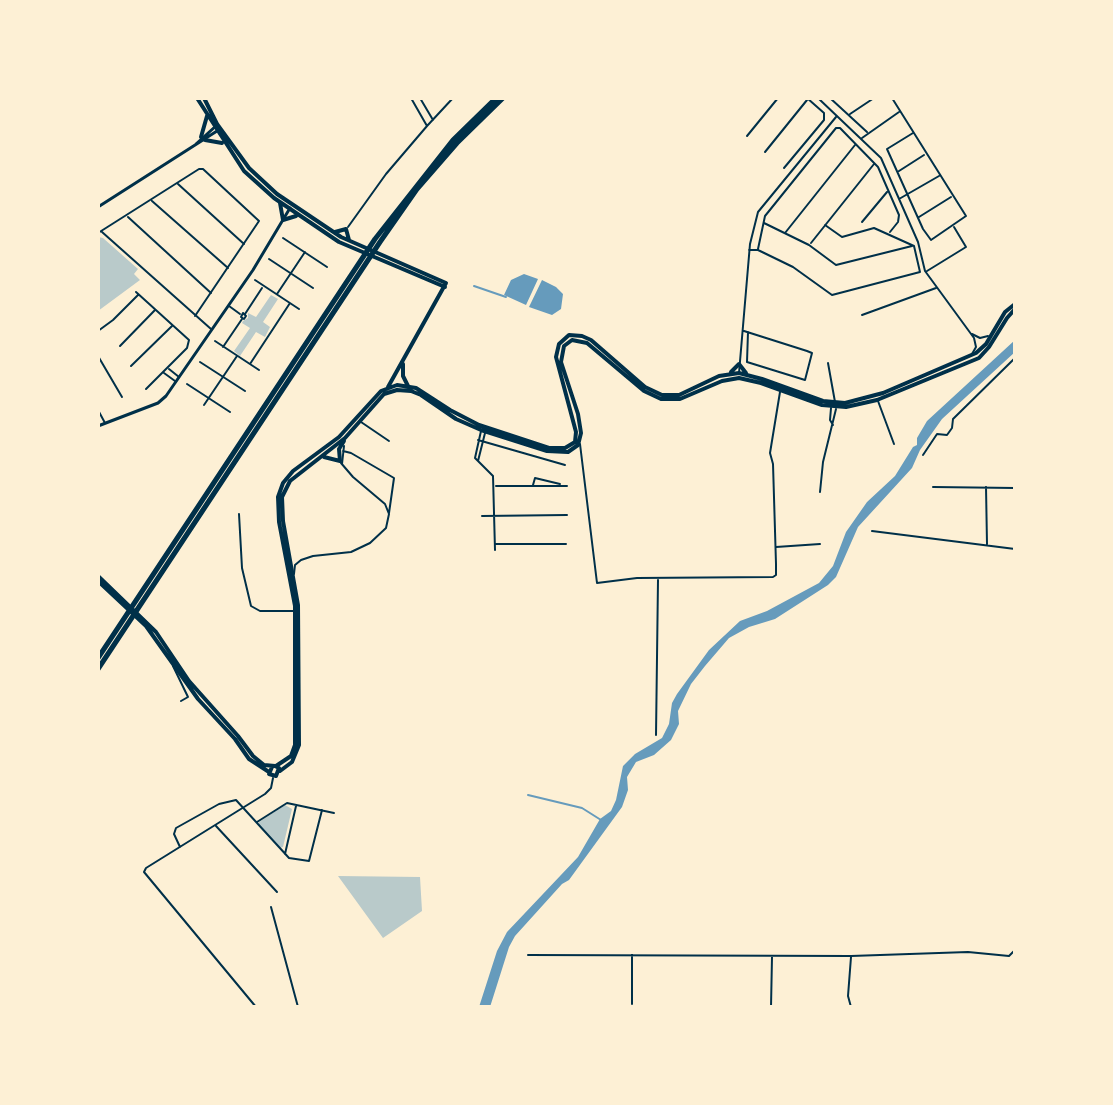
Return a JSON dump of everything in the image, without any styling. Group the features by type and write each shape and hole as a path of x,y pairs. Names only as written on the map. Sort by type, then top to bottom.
{"highway":[{"path":"98,669 140,599 377,240 453,140 496,98"},
{"path":"377,240 457,143 503,98"},
{"path":"98,658 127,619"}],"main road":[{"path":"197,98 207,116 249,168 299,216 340,240 445,285"},
{"path":"204,98 224,144 244,171 279,202 332,232 340,240 445,285"},
{"path":"207,116 203,138 224,144"},
{"path":"279,202 283,220 299,216"},
{"path":"332,232 346,229 350,242"},
{"path":"428,280 438,290 438,302"},
{"path":"274,771 292,762 299,745 299,611 283,521 282,497 290,481 319,458 370,402 386,389 445,285"},
{"path":"386,389 408,386 422,391 482,433 556,453 568,452 579,443 580,424 561,362 564,346 572,340 582,340 593,346 644,391 661,399 680,399 739,376 834,406 857,406 979,358 1015,306"},
{"path":"341,463 339,449 384,394 404,390 421,395 482,433 549,448 565,448 575,442 574,415 556,357 559,344 569,335 591,340 645,387 662,395 679,395 735,371 739,364 752,376 834,406 877,396 969,358 986,344 1015,306"},
{"path":"403,362 403,376 408,386"},
{"path":"727,374 752,376"},
{"path":"274,771 291,756 295,745 295,611 278,497 283,483 293,471 345,440"},
{"path":"319,458 329,457 341,463"},
{"path":"98,578 156,632 189,681 253,756 274,771"},
{"path":"98,578 146,626 198,699 249,759 274,771"}],"street":[{"path":"411,98 427,126"},
{"path":"420,98 433,120"},
{"path":"340,240 386,174 453,98"},
{"path":"747,136 778,98"},
{"path":"765,152 808,98 824,113 824,120 784,168"},
{"path":"818,98 881,158 918,242 925,271 971,333 976,347 969,358"},
{"path":"830,98 867,132"},
{"path":"849,115 874,98"},
{"path":"892,98 966,216 931,240 887,149 913,133"},
{"path":"861,138 900,112"},
{"path":"739,376 749,250 756,217 837,116"},
{"path":"98,207 217,128"},
{"path":"758,250 763,222 774,204 834,129 840,128 875,163 899,219 890,232"},
{"path":"785,233 856,144"},
{"path":"898,171 926,154"},
{"path":"809,245 875,163"},
{"path":"195,316 259,221 201,168 99,232 195,316 212,329"},
{"path":"899,199 940,175"},
{"path":"177,183 244,244"},
{"path":"862,222 888,191"},
{"path":"918,218 953,196"},
{"path":"151,200 228,268"},
{"path":"98,426 158,403 228,306 291,207"},
{"path":"127,216 211,293"},
{"path":"763,222 809,245 836,265 914,246"},
{"path":"825,225 842,237 874,228 914,246"},
{"path":"925,271 965,248 953,226"},
{"path":"283,238 327,267"},
{"path":"749,250 758,250 793,267 832,295 920,272 914,246"},
{"path":"277,295 305,252"},
{"path":"269,259 313,288"},
{"path":"255,280 299,309"},
{"path":"223,347 264,286"},
{"path":"862,315 937,287"},
{"path":"98,331 113,320 137,293 189,340 187,348 146,389"},
{"path":"250,364 290,303"},
{"path":"228,306 243,316"},
{"path":"120,346 156,309"},
{"path":"131,366 173,325"},
{"path":"742,330 811,352 804,380 747,362 748,332"},
{"path":"971,333 983,338 994,331"},
{"path":"215,341 259,370"},
{"path":"98,356 122,397"},
{"path":"204,405 237,356"},
{"path":"923,455 937,434 947,435 953,419 1015,358"},
{"path":"200,362 245,391"},
{"path":"820,492 823,462 834,425 828,363"},
{"path":"168,368 179,377"},
{"path":"164,372 176,382"},
{"path":"187,384 230,412"},
{"path":"579,443 597,583 658,578 773,577 776,575 773,464 770,455 780,391"},
{"path":"877,400 894,444"},
{"path":"98,410 106,423"},
{"path":"360,422 389,441"},
{"path":"495,550 493,476 477,463 482,433 565,465"},
{"path":"341,463 345,440"},
{"path":"329,448 353,477 380,499 389,514"},
{"path":"294,575 295,565 301,560 351,552 370,543 386,528 394,478 343,451"},
{"path":"493,486 532,486 567,486 535,478 532,486"},
{"path":"933,487 1015,488"},
{"path":"986,487 987,546"},
{"path":"239,514 242,568 251,606 260,611 295,611"},
{"path":"482,516 567,515"},
{"path":"872,531 1015,549"},
{"path":"495,544 566,544"},
{"path":"775,547 820,544"},
{"path":"656,735 658,578"},
{"path":"173,665 188,697 181,701"},
{"path":"256,1007 145,875 146,868 268,791 274,771"},
{"path":"181,848 175,836 176,828 236,800 289,858 309,861 322,810"},
{"path":"255,823 285,804 334,813"},
{"path":"285,854 296,805"},
{"path":"215,826 277,892"},
{"path":"528,955 851,956 968,952 1009,956 1014,951 1015,884"},
{"path":"271,907 298,1007"},
{"path":"632,954 632,1004"},
{"path":"771,1007 772,956"},
{"path":"851,956 848,996 851,1007"}],"shaded area":[{"path":"98,237 138,269 134,274 140,280 98,311"},
{"path":"271,295 278,299 263,322 270,327 265,337 256,332 240,356 234,351 250,328 243,321 248,318 248,313 256,317"},
{"path":"285,805 292,809 283,847 280,848 259,826 259,822"},
{"path":"338,876 420,877 422,911 383,938"}],"water":[{"path":"524,274 538,279 526,305 504,295 511,280"},
{"path":"542,280 563,294 561,309 552,315 529,307"},
{"path":"1015,340 1015,352 942,419 920,450 912,468 858,527 836,577 775,619 749,627 729,638 705,666 691,684 678,711 679,724 671,740 654,755 636,762 627,777 628,790 622,807 569,880 515,936 490,1007 479,1007 497,951 507,932 578,857 600,819 611,811 623,766 635,754 662,738 669,724 672,703 709,650 740,621 767,611 819,583 833,566 846,532 867,502 895,476 917,445 917,438 927,421"}],"waterway":[{"path":"474,286 506,297"},
{"path":"528,795 582,808 601,820"}]}
